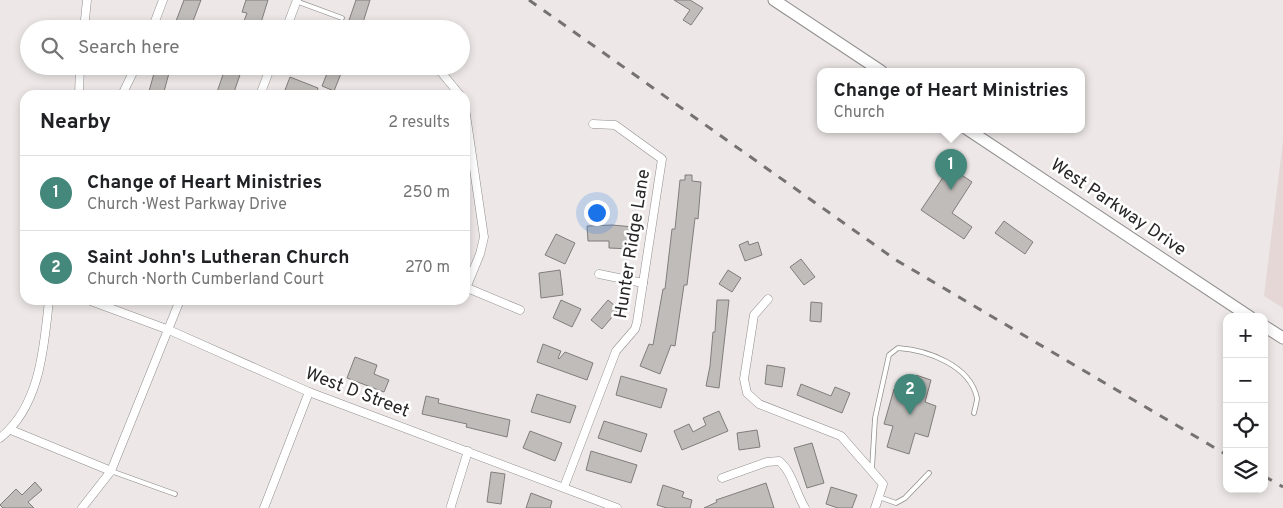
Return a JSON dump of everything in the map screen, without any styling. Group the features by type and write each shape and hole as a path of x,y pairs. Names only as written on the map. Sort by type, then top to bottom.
{"main road":[{"path":"774,0 876,68"},
{"name":"West Parkway Drive","path":"973,133 1244,313"},
{"path":"1268,329 1283,338"}],"street":[{"path":"85,20 88,0"},
{"path":"155,20 163,0"},
{"path":"290,20 297,1"},
{"path":"79,90 80,75"},
{"path":"124,90 132,75"},
{"path":"262,90 268,75"},
{"path":"443,75 456,90"},
{"name":"Hunter Ridge Lane","path":"564,487 616,351 635,329 662,159 615,125 593,124"},
{"path":"470,142 484,237 480,254 470,278"},
{"path":"599,274 643,282"},
{"path":"470,290 520,310"},
{"path":"768,299 754,315 744,379 747,393 759,404 841,436 883,484 875,508"},
{"path":"0,438 11,430 23,410 40,370 48,305"},
{"name":"West D Street","path":"102,305 169,330 310,392 617,508"},
{"path":"82,508 111,471 178,305"},
{"path":"264,508 310,392"},
{"path":"11,430 111,471"},
{"path":"450,506 468,451"},
{"path":"722,478 767,462 779,461 785,467 797,496 805,508"}],"lane":[{"path":"297,1 342,18"},
{"path":"872,472 875,418 889,355 898,348 914,350 947,363 966,376 977,399 974,413"},
{"path":"111,471 176,494"},
{"path":"879,496 896,503 904,498 929,473"}],"shaded area":[{"path":"1283,140 1283,308 1264,296"}],"building":[{"path":"184,0 201,0 193,20 176,20"},
{"path":"246,0 268,0 262,20 244,20 247,13 242,12"},
{"path":"356,0 370,0 364,20 349,20"},
{"path":"674,0 690,0 703,8 691,25 683,20 690,10"},
{"path":"154,75 169,75 164,90 149,90"},
{"path":"223,75 240,75 235,90 218,90"},
{"path":"326,75 340,75 334,90 322,86"},
{"path":"290,77 318,88 317,90 285,90"},
{"path":"950,167 972,182 952,213 972,227 964,239 921,210"},
{"path":"685,175 692,175 692,181 701,182 698,219 695,218 687,285 684,285 675,346 671,345 660,374 640,366 649,344 653,345 663,289 665,289 672,229 675,229 680,180 685,180"},
{"path":"1004,221 1033,242 1025,254 995,233"},
{"path":"612,225 634,227 632,249 609,248 609,241 588,241 587,226"},
{"path":"556,234 575,243 565,264 545,255"},
{"path":"748,241 749,245 758,242 762,255 745,261 739,245"},
{"path":"801,259 815,277 804,285 790,267"},
{"path":"560,270 563,295 541,298 539,273"},
{"path":"728,270 741,278 732,292 719,284"},
{"path":"561,300 581,309 572,327 553,318"},
{"path":"608,300 619,309 602,329 591,320"},
{"path":"717,300 729,300 719,388 706,386 713,332 715,332"},
{"path":"811,302 822,303 821,322 810,321"},
{"path":"543,344 561,351 559,359 565,352 593,363 587,380 537,362"},
{"path":"355,357 377,365 374,374 389,380 384,392 347,378"},
{"path":"767,365 785,368 782,387 765,384"},
{"path":"916,375 931,380 925,402 936,406 928,437 915,433 909,454 887,447 893,426 884,424 894,389 911,394"},
{"path":"621,376 667,389 661,408 616,395"},
{"path":"801,384 831,396 835,387 850,393 842,413 797,395"},
{"path":"537,394 576,406 570,423 531,412"},
{"path":"426,396 439,399 438,403 510,420 507,437 466,427 467,424 422,414"},
{"path":"719,411 728,431 682,450 674,431 689,424 693,432 706,425 703,418"},
{"path":"604,421 647,434 641,452 598,438"},
{"path":"757,430 760,447 739,450 737,433"},
{"path":"530,431 562,443 555,461 523,448"},
{"path":"812,443 824,483 807,488 794,448"},
{"path":"591,451 637,465 631,483 586,470"},
{"path":"491,472 505,474 501,504 487,502"},
{"path":"35,482 42,490 28,502 34,508 3,508 0,505 16,489 22,495"},
{"path":"766,483 774,508 704,508 717,502 716,500"},
{"path":"663,485 684,492 682,497 692,500 690,508 667,508 657,505"},
{"path":"831,487 857,495 852,508 838,508 826,504"},
{"path":"531,493 552,501 550,508 526,508"}],"railway":[{"path":"529,0 896,260 1223,453"},
{"path":"1268,478 1283,487"}],"place":[{"name":"Change of Heart Ministries","path":"951,190"},
{"name":"Saint John's Lutheran Church","path":"910,415"}]}
